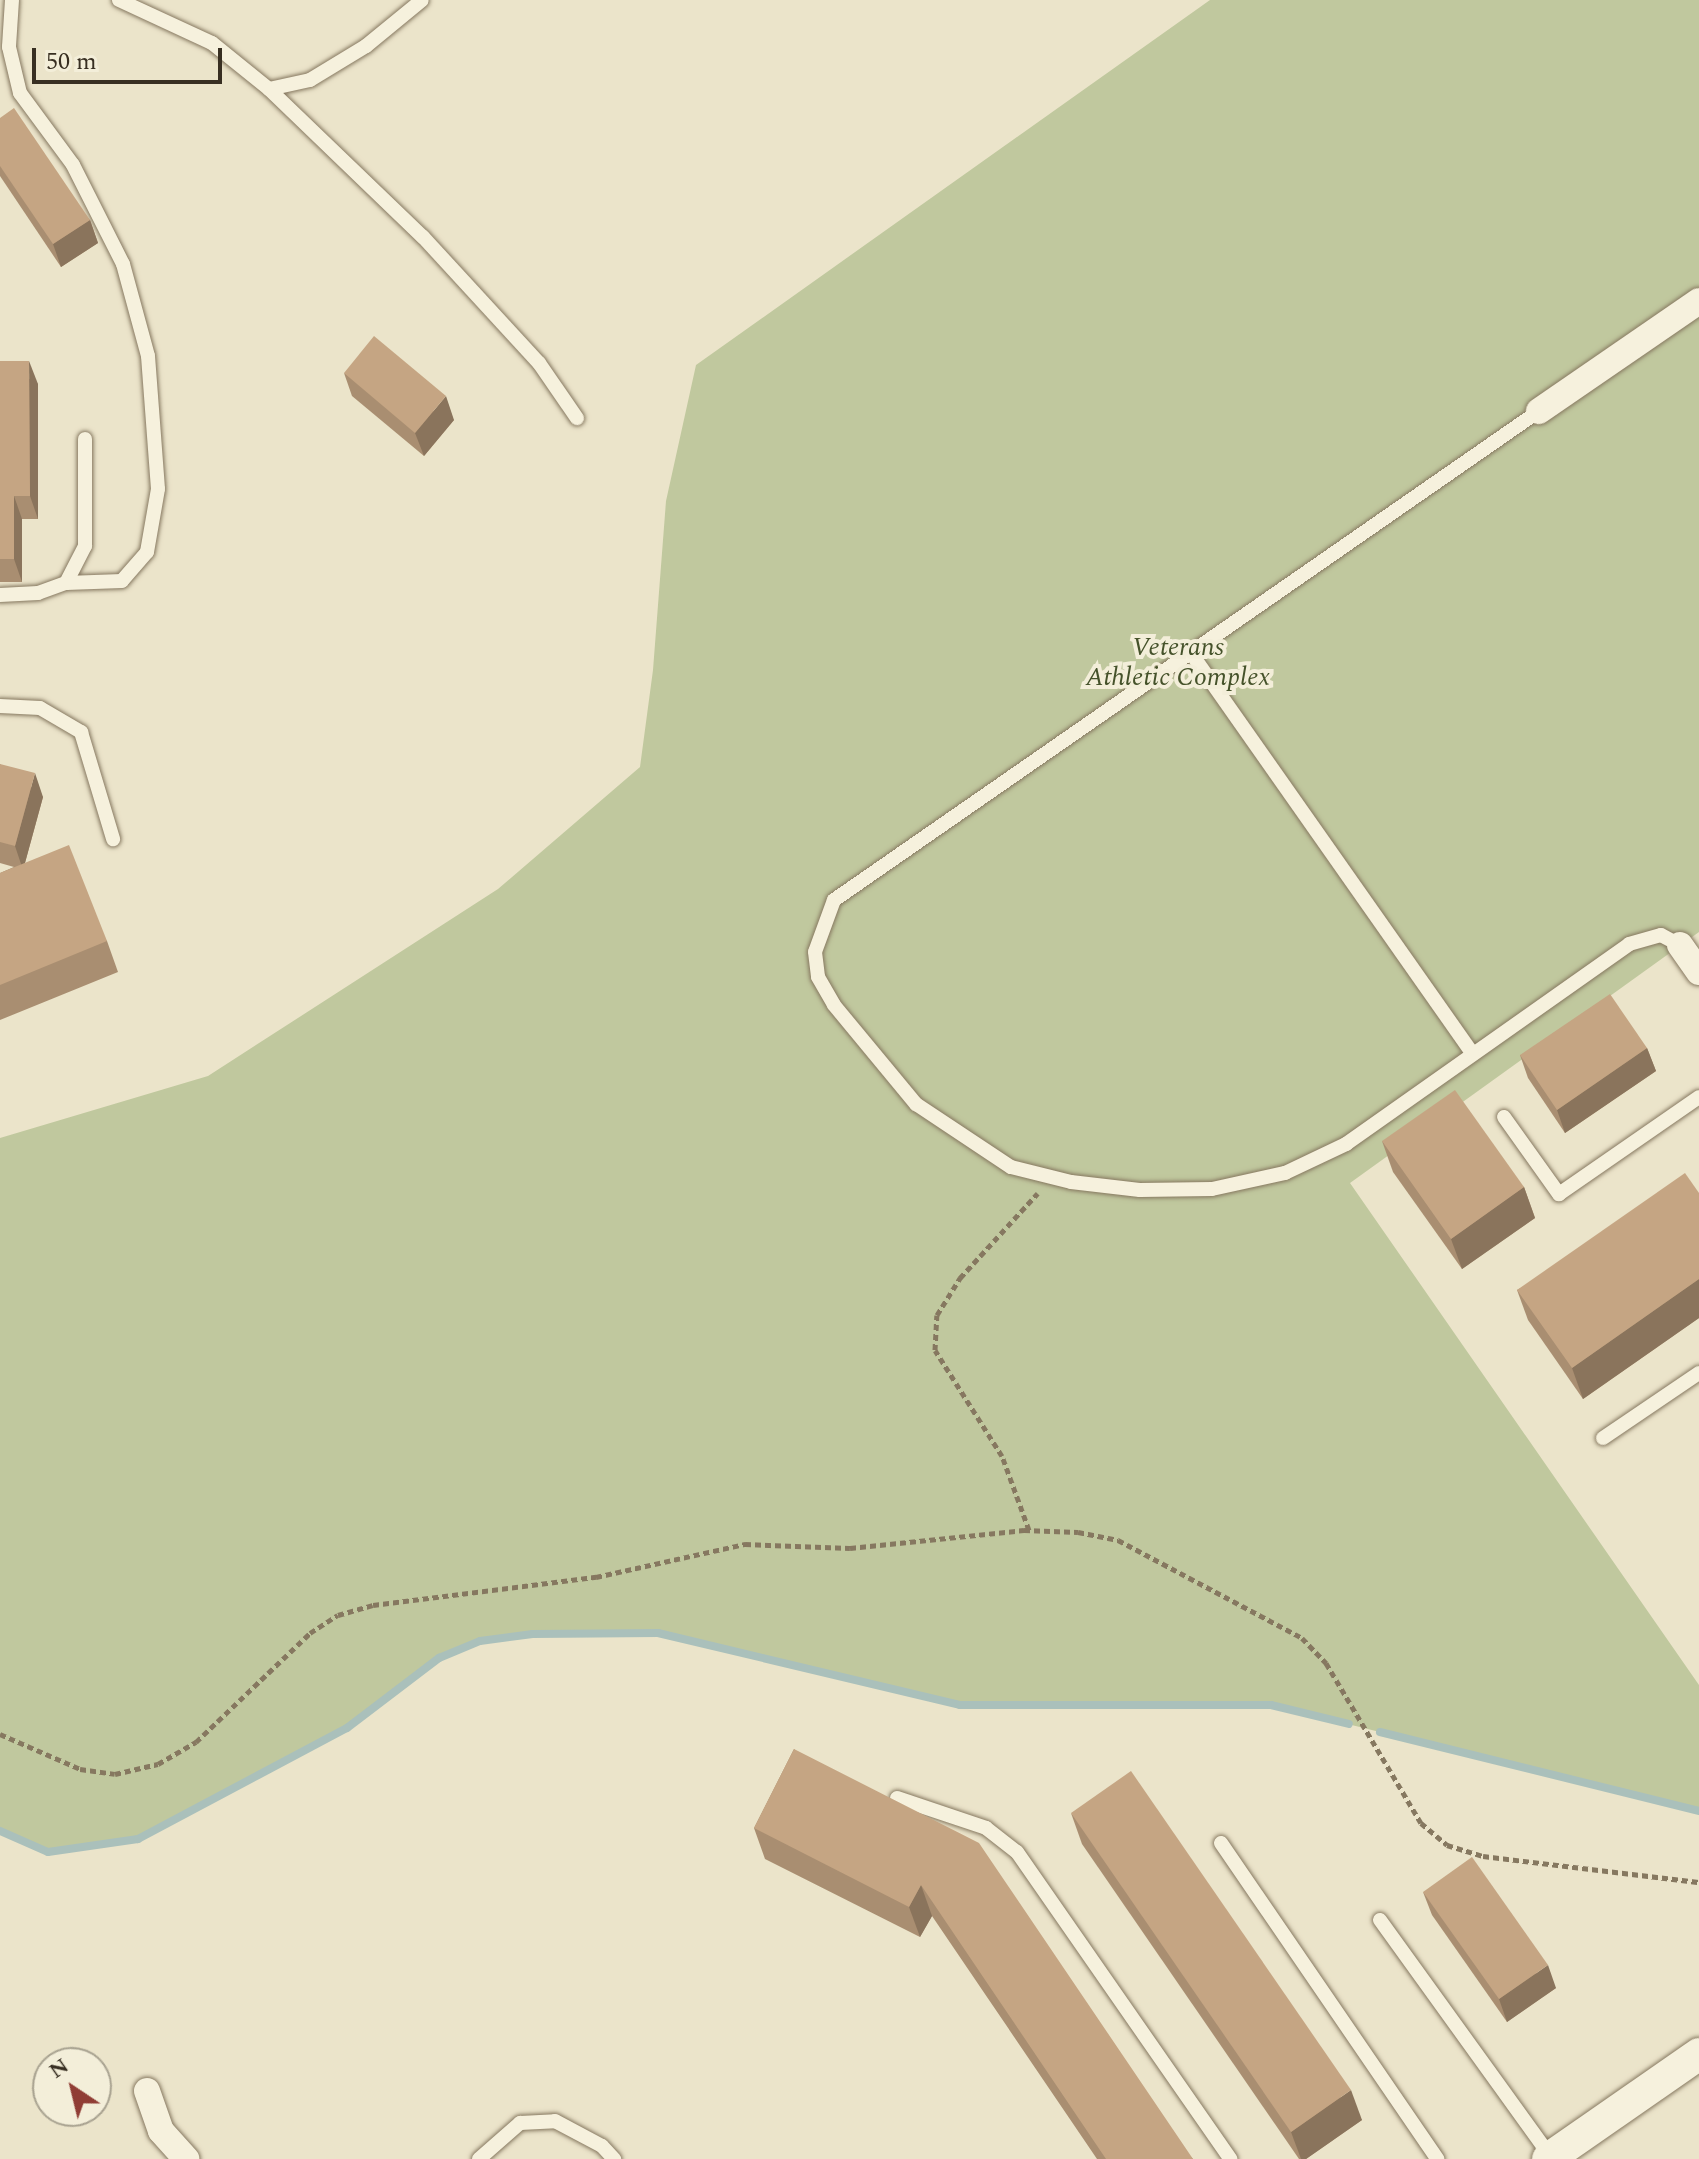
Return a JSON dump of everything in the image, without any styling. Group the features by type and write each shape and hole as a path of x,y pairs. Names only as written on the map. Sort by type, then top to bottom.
{"street":[{"path":"1539,411 1699,301"},
{"path":"1680,945 1699,972"},
{"path":"1550,2158 1699,2054"},
{"path":"147,2091 161,2131 174,2154"}],"lane":[{"path":"0,595 38,593 66,583 122,581 147,552 158,489 148,356 123,264 73,165 20,93 9,47 12,0"},
{"path":"119,0 212,43 269,89 423,237 539,363 577,418"},
{"path":"269,89 310,80 366,46 403,5 422,0"},
{"path":"1539,411 834,900 822,925 815,952 818,977 834,1005 916,1104 1011,1167 1049,1177 1140,1190 1212,1189 1285,1173 1346,1144 1629,944 1661,935 1680,945"},
{"path":"66,583 85,546 85,439"},
{"path":"1191,653 1473,1054"},
{"path":"0,706 40,708 81,732 113,839"},
{"path":"1504,1117 1559,1194 1699,1097"},
{"path":"1603,1438 1699,1373"},
{"path":"897,1798 986,1828 1017,1852 1230,2159"},
{"path":"1221,1843 1437,2159"},
{"path":"1380,1920 1550,2158"},
{"path":"479,2159 520,2123 555,2121 602,2146 614,2159"}],"path":[{"path":"1029,1530 1002,1456 935,1350 937,1315 960,1278 1006,1232 1049,1177"},
{"path":"0,1734 80,1769 115,1774 158,1764 196,1742 310,1633 338,1615 373,1605 596,1577 745,1544 850,1548 1029,1530 1118,1540 1302,1638 1326,1663 1421,1823 1447,1845 1483,1856 1699,1882"}],"green space":[{"name":"Veterans Athletic Complex","path":"1210,0 1699,0 1699,932 1350,1183 1699,1685 1699,1811 1271,1705 960,1705 658,1633 533,1634 480,1641 439,1658 347,1728 138,1839 48,1852 0,1831 0,1138 208,1076 498,889 640,767 653,670 666,501 696,365"}],"building":[{"path":"14,108 90,220 53,244 0,166 0,118"},
{"path":"374,336 446,396 415,433 344,373"},
{"path":"0,361 29,361 30,496 14,496 14,559 0,559"},
{"path":"0,764 35,773 15,846 0,842"},
{"path":"69,845 107,941 0,985 0,873"},
{"path":"1610,994 1647,1048 1557,1110 1520,1055"},
{"path":"1455,1090 1524,1187 1451,1239 1382,1141"},
{"path":"1685,1173 1699,1193 1699,1279 1572,1368 1517,1290"},
{"path":"794,1749 979,1843 1193,2159 1106,2159 921,1885 909,1907 754,1828"},
{"path":"1131,1771 1351,2090 1291,2132 1071,1813"},
{"path":"1472,1857 1548,1965 1499,1999 1423,1892"}],"waterway":[{"path":"0,1831 48,1852 138,1839 347,1728 439,1658 480,1641 533,1634 658,1633 960,1705 1271,1705 1349,1724"},
{"path":"1380,1732 1699,1811"}]}
